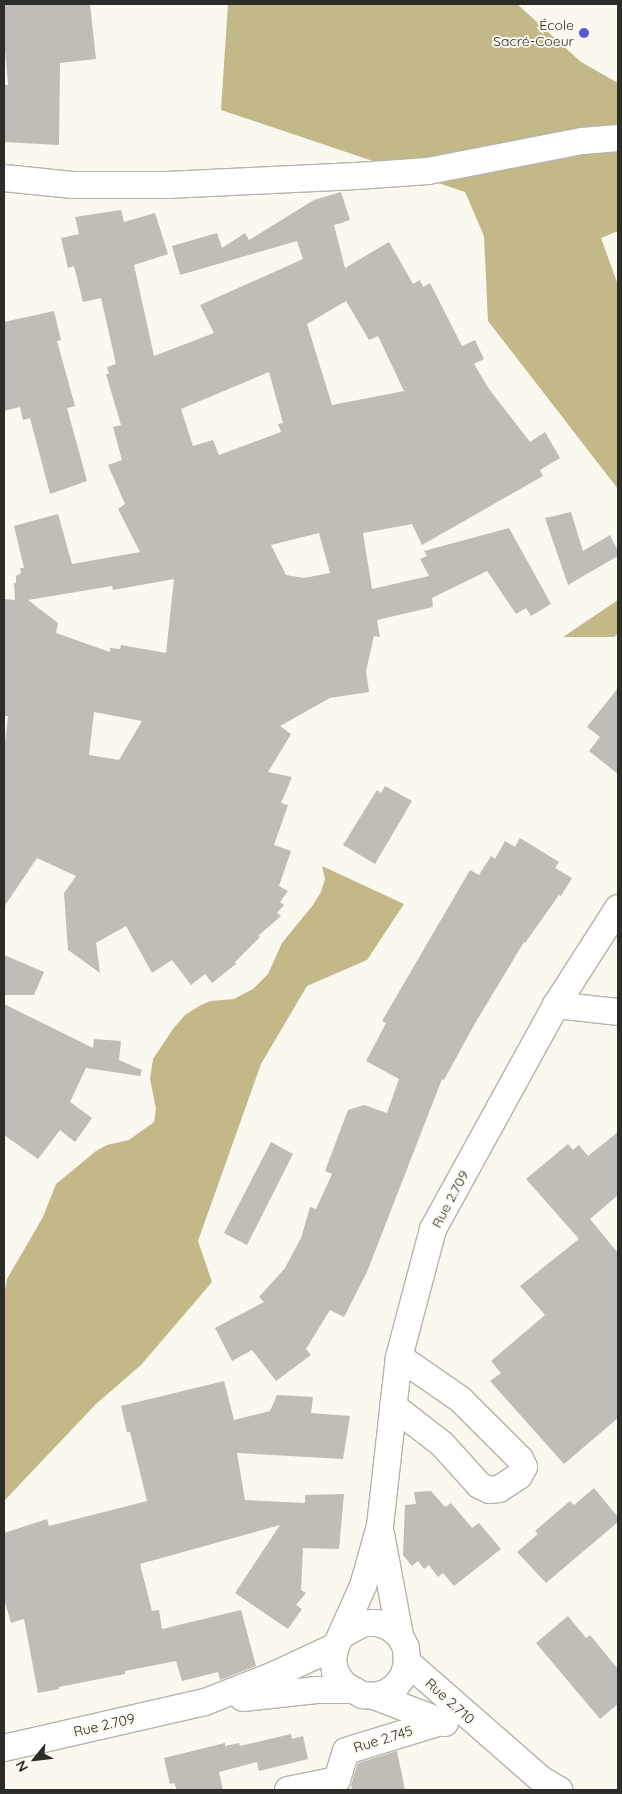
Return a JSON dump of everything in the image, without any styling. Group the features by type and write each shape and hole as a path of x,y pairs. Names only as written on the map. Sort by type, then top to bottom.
{"street":[{"path":"4,178 73,185 167,185 357,176 428,171 583,141 618,138"},
{"name":"Rue 2.709","path":"205,1702 274,1675 345,1636 363,1586 380,1526 399,1357 433,1229 556,1005 618,908"},
{"path":"556,1005 618,1012"},
{"path":"393,1406 442,1444 479,1485 489,1490 499,1489 506,1485 519,1476 524,1467 520,1459 460,1398 399,1357"},
{"name":"Rue 2.709","path":"380,1526 400,1636"},
{"path":"364,1623 377,1623 390,1627 400,1636 406,1648 407,1662 404,1675 396,1686 386,1693 362,1693 343,1684 335,1671 333,1658 345,1636 364,1623"},
{"name":"Rue 2.710","path":"407,1662 545,1787"},
{"name":"Rue 2.709","path":"4,1748 205,1702 282,1693 362,1693"},
{"name":"Rue 2.710","path":"362,1693 493,1739"},
{"name":"Rue 2.745","path":"288,1790 337,1780 346,1751 441,1722"}],"shaded area":[{"path":"228,4 517,4 581,62 618,83 618,231 601,238 618,285 618,489 488,321 484,236 465,192 221,110"},
{"path":"618,600 618,634 614,637 563,637"},
{"path":"322,866 404,904 367,960 307,986 261,1064 198,1241 212,1282 141,1365 96,1404 4,1501 4,1296 7,1279 43,1217 56,1184 96,1151 107,1145 129,1140 154,1122 156,1109 150,1079 153,1059 173,1029 185,1015 201,1005 211,1001 234,999 253,989 268,974 282,943 313,905 321,892 325,879"}],"building":[{"path":"4,4 90,4 96,59 60,63 59,145 4,142 4,85 8,85 4,39"},
{"path":"341,192 350,220 334,225 345,268 389,242 413,284 420,280 423,287 430,283 462,346 475,340 484,359 474,364 489,389 530,442 545,432 560,458 540,470 543,476 422,545 412,524 363,533 372,589 429,576 420,559 427,556 424,551 509,528 551,604 531,616 526,608 516,614 487,571 432,598 433,607 377,620 380,637 374,636 366,671 369,692 330,698 280,726 291,734 268,772 292,777 281,803 288,805 274,845 291,851 279,886 288,891 280,902 284,905 277,913 281,916 258,936 260,937 235,962 236,964 212,983 205,974 191,985 172,960 152,973 126,926 96,943 100,973 68,950 64,893 76,876 37,858 4,907 4,751 8,716 4,716 4,599 15,600 14,583 16,583 16,576 21,573 20,568 24,568 14,526 58,514 72,564 140,552 118,509 125,504 108,465 122,460 113,427 121,425 106,374 109,374 107,367 116,364 101,298 83,302 74,266 68,268 61,238 79,234 75,217 121,210 124,222 155,213 168,254 134,265 154,356 214,333 200,305 303,259 297,241 180,275 172,246 217,233 222,248 245,233 249,240 314,200","holes":["346,301 369,340 378,336 404,391 332,405 307,324","269,372 283,423 278,424 281,432 219,455 213,440 193,446 181,409","319,533 330,573 304,578 286,575 271,545","174,579 166,653 121,645 120,649 110,648 110,652 56,633 58,623 28,600 112,586 113,590","94,712 142,721 119,760 89,755"]},
{"path":"54,311 61,340 57,341 75,406 67,408 87,481 50,494 30,418 23,420 20,407 4,411 4,322"},
{"path":"571,512 583,551 610,535 618,551 618,556 568,585 545,518"},
{"path":"618,688 618,774 589,751 600,737 587,727"},
{"path":"385,786 412,801 375,864 343,845 377,790 381,793"},
{"path":"520,838 559,862 555,868 572,878 561,896 559,895 524,942 474,1025 444,1080 442,1079 367,1272 344,1317 330,1310 306,1349 311,1355 276,1381 252,1350 232,1361 215,1328 264,1302 259,1297 285,1268 301,1238 310,1207 316,1209 332,1174 325,1171 348,1110 364,1105 387,1113 399,1079 366,1061 386,1023 382,1021 470,870 479,875 491,856 495,859 505,841 515,847"},
{"path":"4,955 44,972 34,995 4,995"},
{"path":"4,1004 93,1048 94,1039 121,1041 119,1060 142,1070 140,1076 86,1068 70,1102 92,1118 75,1142 60,1130 38,1159 4,1135"},
{"path":"618,1132 618,1195 590,1219 618,1253 618,1418 564,1464 490,1381 501,1373 491,1361 545,1315 520,1286 579,1239 526,1179 568,1144 573,1150 579,1145 588,1156"},
{"path":"271,1142 293,1154 247,1245 224,1233"},
{"path":"224,1381 234,1420 270,1411 277,1395 313,1397 311,1413 350,1416 343,1459 237,1453 245,1500 305,1503 305,1495 344,1494 339,1549 303,1548 301,1590 306,1593 296,1605 302,1609 288,1629 235,1593 280,1525 140,1564 152,1611 159,1610 162,1629 241,1610 256,1666 220,1680 218,1672 182,1681 176,1661 125,1671 125,1674 38,1693 24,1619 11,1623 4,1599 4,1533 47,1519 49,1526 147,1501 130,1432 127,1432 121,1406"},
{"path":"594,1488 618,1517 618,1522 546,1583 517,1552 538,1534 535,1531 570,1501 574,1505"},
{"path":"431,1491 445,1507 451,1503 472,1528 479,1523 501,1549 454,1586 443,1573 438,1577 429,1565 424,1569 418,1561 412,1566 403,1555 405,1505 416,1504 414,1492"},
{"path":"568,1616 586,1638 590,1635 618,1669 618,1704 600,1719 536,1643"},
{"path":"291,1734 292,1739 303,1736 308,1759 259,1771 257,1762 219,1772 223,1790 177,1790 174,1783 170,1784 164,1758 225,1743 225,1746 239,1743 240,1746"},
{"path":"397,1751 405,1790 352,1790 351,1785 358,1763"}],"place":[{"name":"École Sacré-Coeur","path":"584,33"}]}
